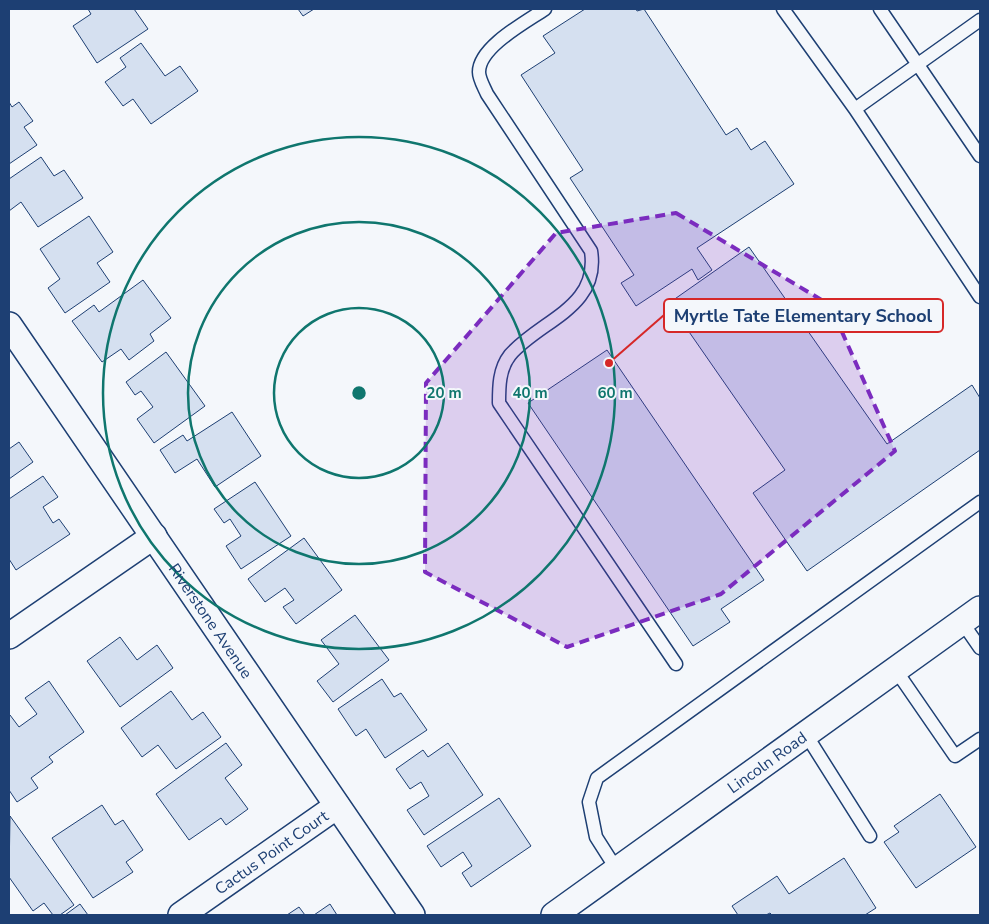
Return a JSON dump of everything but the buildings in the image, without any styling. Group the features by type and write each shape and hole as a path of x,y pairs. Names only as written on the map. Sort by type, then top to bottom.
{"street":[{"name":"Riverstone Avenue","path":"9,325 412,915"},
{"path":"9,636 154,536"},
{"name":"Lincoln Road","path":"554,915 805,733 971,616"},
{"name":"Cactus Point Court","path":"181,915 337,806"}],"lane":[{"path":"545,9 491,48 480,60 478,74 487,94 591,251 594,268 586,287 576,302 510,355 499,381 499,403 676,664"},
{"path":"784,9 855,109 980,296"},
{"path":"880,9 980,156"},
{"path":"855,109 980,20"},
{"path":"616,870 596,837 590,810 589,802 597,778 980,502"},
{"path":"971,616 980,648"},
{"path":"895,669 955,756 980,739"},
{"path":"805,733 870,836"}],"highlighted area":[{"path":"676,213 830,305 895,451 721,594 567,647 425,572 426,383 556,233"}],"place":[{"name":"Myrtle Tate Elementary School","path":"609,363"}]}
